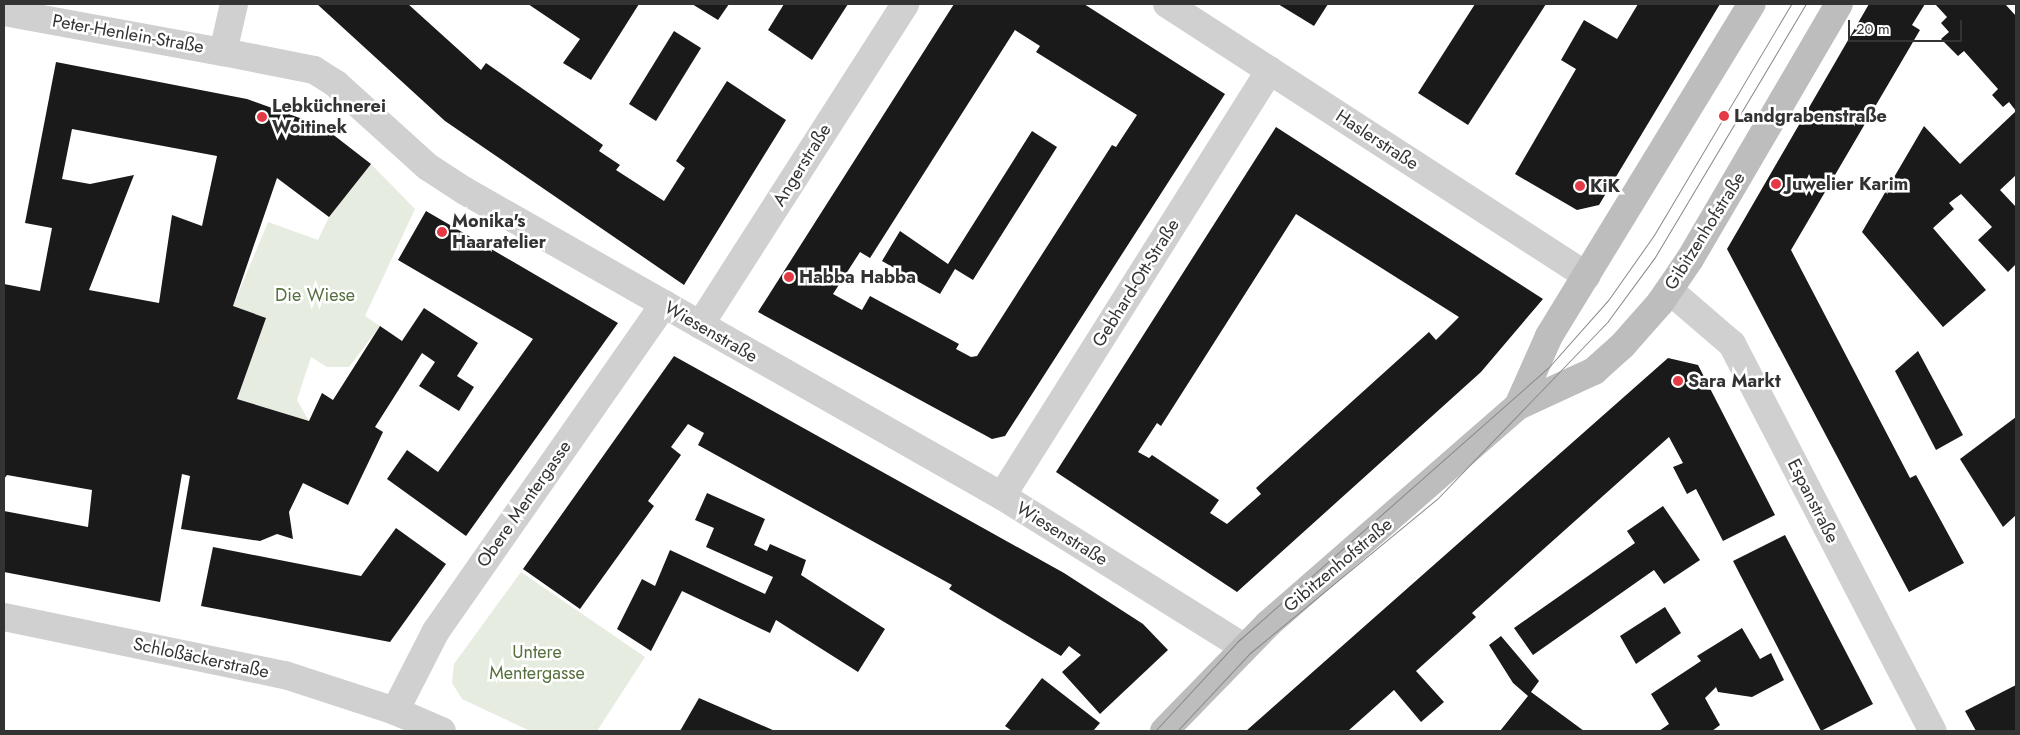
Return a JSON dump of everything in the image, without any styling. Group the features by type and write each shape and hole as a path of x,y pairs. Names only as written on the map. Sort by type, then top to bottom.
{"main road":[{"name":"Gibitzenhofstraße","path":"1518,406 1549,336 1752,4"},
{"name":"Gibitzenhofstraße","path":"1164,731 1244,647 1518,406 1594,371 1627,340 1669,290 1839,4"}],"street":[{"path":"223,52 234,4"},
{"name":"Angerstraße","path":"700,325 905,4"},
{"name":"Haslerstraße","path":"1167,4 1587,276"},
{"name":"Peter-Henlein-Straße","path":"4,12 223,52"},
{"name":"Wiesenstraße","path":"223,52 314,70 336,84 436,172 700,325 1002,496 1244,647"},
{"name":"Gebhard-Ott-Straße","path":"1002,496 1270,70"},
{"name":"Espanstraße","path":"1669,290 1732,344 1933,731"},
{"name":"Obere Mentergasse","path":"396,711 436,631 664,304"},
{"name":"Schloßäckerstraße","path":"4,617 285,675 396,711"},
{"path":"396,711 442,731"}],"green space":[{"name":"Die Wiese","path":"371,164 415,209 365,316 380,326 349,367 327,367 311,357 297,400 309,421 237,399 233,306 268,222 318,240 329,217"},
{"name":"Untere Mentergasse","path":"521,572 645,657 597,731 530,731 462,699 452,683 454,664"}],"building":[{"path":"317,4 408,4 481,70 486,63 603,145 599,151 620,165 616,170 664,201 685,168 676,161 727,81 786,120 684,285 445,121"},
{"path":"528,4 639,4 591,80 563,63 580,39"},
{"path":"692,4 729,4 718,20"},
{"path":"784,4 848,4 812,60 768,30"},
{"path":"954,4 1084,4 1225,94 1005,436 992,439 758,312","holes":["1015,30 1040,46 1036,52 1137,115 1116,147 1112,145 977,356 971,357 956,349 959,344 870,296 862,310 833,294 860,252 870,258"]},
{"path":"1278,4 1328,4 1314,26"},
{"path":"1475,4 1546,4 1468,125 1418,93"},
{"path":"1638,4 1720,4 1599,205 1577,210 1515,174 1576,69 1561,60 1584,20 1617,39"},
{"path":"1869,4 1925,4 1912,25 1920,30 1791,250 1910,478 1916,475 1964,563 1909,592 1727,249"},
{"path":"1935,4 2005,4 2016,16 2016,111 2009,102 2003,107 1992,95 1998,89 1964,51 1958,56 1941,39 1949,32 1941,23 1947,17"},
{"path":"674,31 701,48 656,121 629,104"},
{"path":"56,62 247,99 322,126 371,164 329,217 277,178 233,306 266,318 237,399 309,421 322,393 333,400 380,326 402,341 424,308 478,343 457,376 474,387 459,411 419,386 435,362 422,353 375,427 383,432 348,505 303,483 289,512 293,539 277,534 260,541 181,529 190,476 182,474 160,602 4,572 4,511 88,527 92,490 7,475 4,479 4,284 40,291 52,228 25,223","holes":["72,129 217,156 202,226 172,215 159,303 89,290 134,175 90,184 62,179"]},
{"path":"2016,111 2016,175 2000,190 2016,207 2016,264 2008,272 1978,240 1992,227 1961,194 1949,203 1954,209 1933,228 1986,290 1943,327 1862,232 1924,126 1960,164"},
{"path":"1276,127 1543,299 1481,372 1237,592 1056,472","holes":["1296,214 1459,317 1436,340 1429,332 1256,488 1261,494 1227,524 1210,513 1219,500 1152,455 1149,458 1138,452 1157,423 1161,426"]},
{"path":"1032,131 1057,147 973,280 955,269 940,294 882,261 900,231 948,264"},
{"path":"426,211 618,323 466,536 387,479 407,450 438,472 533,339 398,260"},
{"path":"1918,351 1963,435 1936,450 1895,371"},
{"path":"674,356 1064,573 1143,624 1168,650 1100,714 1062,672 1081,655 1069,646 1061,656 949,589 952,585 698,445 704,433 688,424 671,447 681,455 648,501 654,506 580,609 523,569"},
{"path":"1668,358 1698,365 1775,515 1723,541 1696,489 1687,494 1673,467 1683,463 1669,437 1472,613 1476,617 1416,671 1444,702 1421,722 1394,690 1348,731 1246,731"},
{"path":"2016,417 2016,515 2003,527 1960,459"},
{"path":"707,493 765,519 754,545 767,551 770,544 806,560 801,575 885,629 858,672 776,620 770,633 682,591 651,651 617,629 642,579 655,586 670,550 765,594 773,577 706,547 714,528 695,520"},
{"path":"1663,506 1700,560 1664,584 1654,570 1533,655 1514,628 1635,543 1627,531"},
{"path":"396,528 446,564 390,642 201,606 213,547 361,576"},
{"path":"1785,535 1873,704 1821,731 1733,561"},
{"path":"1665,607 1681,633 1636,664 1620,636"},
{"path":"1742,628 1760,659 1771,653 1784,680 1752,697 1718,692 1716,687 1705,698 1720,725 1712,731 1659,731 1669,724 1651,694 1701,661 1697,656"},
{"path":"1501,636 1539,681 1531,692 1584,731 1500,731 1528,696 1513,683 1489,645"},
{"path":"1042,678 1100,723 1093,731 1012,731 1005,726"},
{"path":"2016,685 2016,731 1976,731 1965,711"},
{"path":"699,698 775,731 680,731"}],"tram line":[{"path":"1155,731 1237,642 1548,368 1609,299 1654,235 1791,4"},
{"path":"1177,731 1250,653 1437,499 1608,321 1655,257 1806,4"}],"place":[{"name":"Landgrabenstraße","path":"1724,116"},
{"name":"Lebküchnerei Woitinek","path":"262,117"},
{"name":"Juwelier Karim","path":"1776,184"},
{"name":"KiK","path":"1580,186"},
{"name":"Monika's Haaratelier","path":"442,232"},
{"name":"Habba Habba","path":"789,277"},
{"name":"Sara Markt","path":"1678,381"}]}
